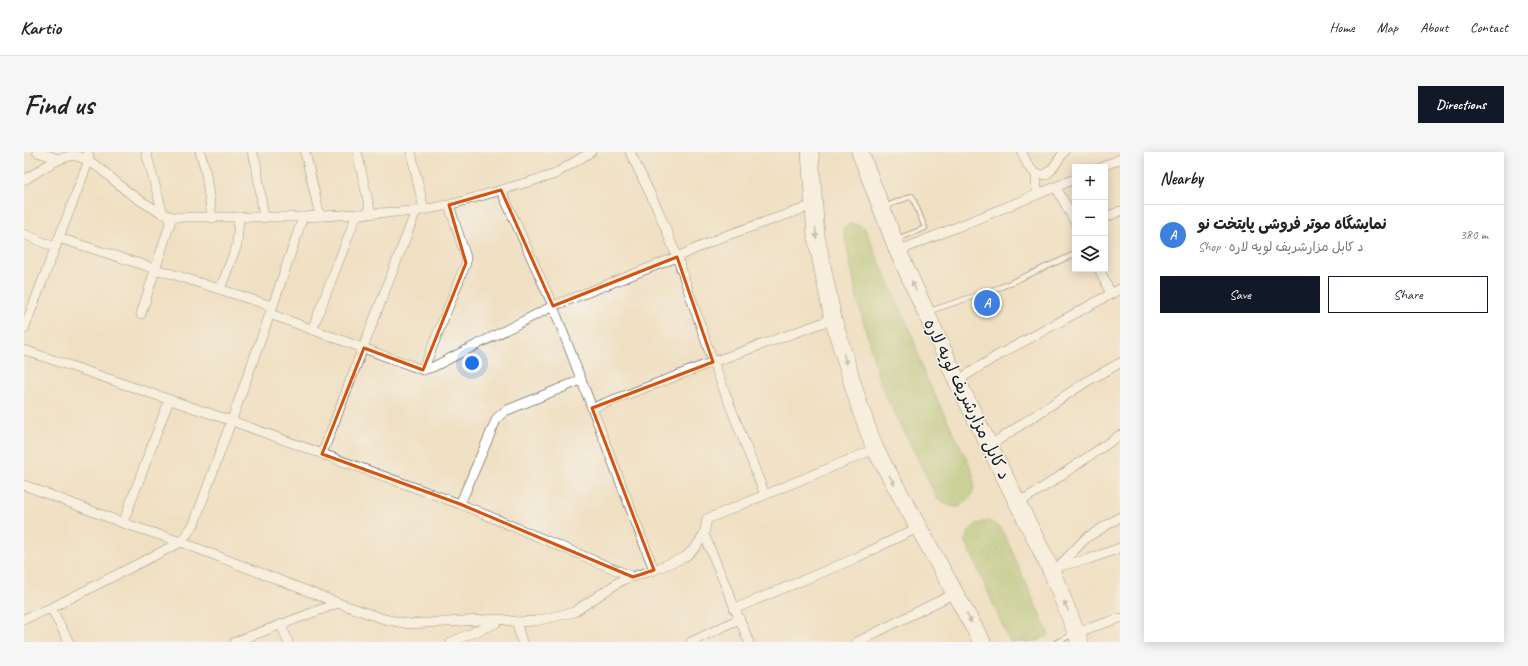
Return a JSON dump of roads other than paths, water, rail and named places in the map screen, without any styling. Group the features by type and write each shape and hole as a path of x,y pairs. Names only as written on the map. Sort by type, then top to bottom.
{"highway":[{"path":"810,152 816,236 833,319 860,408 875,449 982,642"},
{"name":"د کابل مزارشریف لویه لاره","path":"860,152 895,246 957,381 1018,503 1056,569 1079,637"}],"street":[{"path":"38,152 59,159"},
{"path":"141,314 156,268 168,215 146,152"},
{"path":"200,152 205,168 212,218"},
{"path":"252,152 256,163 264,218"},
{"path":"305,152 320,216"},
{"path":"357,152 371,214"},
{"path":"322,454 420,211 411,152"},
{"path":"24,180 59,159 72,155 88,156 131,194 168,215 212,218 264,218 371,214 420,211 448,205 553,175 591,152"},
{"path":"630,152 658,210 677,257 713,362 765,495"},
{"path":"1022,152 1028,166 1036,174 1046,175 1064,152"},
{"path":"24,329 59,238 88,156"},
{"path":"1108,164 1120,159"},
{"path":"1036,174 1037,195"},
{"path":"895,246 1037,195 1072,180"},
{"path":"1056,187 1072,216"},
{"path":"501,190 552,306 654,570"},
{"path":"423,370 466,263 466,257 448,205"},
{"path":"59,238 220,289 271,310 312,330 423,370 552,306 677,257 722,237 814,205"},
{"path":"1108,217 1120,211"},
{"path":"312,330 357,214"},
{"path":"220,289 237,245 239,217"},
{"path":"24,620 51,608 181,542 194,524 232,421 303,217"},
{"path":"24,234 54,248"},
{"path":"1100,272 1111,294"},
{"path":"957,381 995,357 1120,289"},
{"path":"592,408 713,362 833,319"},
{"path":"24,350 232,421 460,504 633,577"},
{"path":"989,446 1089,380 1120,363"},
{"path":"460,504 497,418 505,411 581,380"},
{"path":"123,523 169,400"},
{"path":"1018,503 1120,436"},
{"path":"24,486 123,523 181,542 338,603 384,619 409,624 500,619 517,622 535,621 574,612 622,580 654,570 685,557 696,546 704,534 707,518 875,449"},
{"path":"1056,569 1086,538 1120,517"},
{"path":"734,609 856,558 919,527"},
{"path":"704,534 749,642"},
{"path":"1056,569 1120,548"},
{"path":"857,642 956,593"},
{"path":"235,642 338,603"},
{"path":"51,608 69,642"},
{"path":"1079,637 1120,618"},
{"path":"450,642 496,623 500,619"},
{"path":"691,642 739,619"},
{"path":"517,622 522,642"},
{"path":"281,624 288,642"}],"lane":[{"path":"881,208 912,196 925,228 895,246"},
{"path":"926,312 1001,288 1072,255"},
{"path":"1057,642 1079,637"}],"place":[{"name":"نمایشگاه موتر فروشی پایتخت نو","path":"987,303"}]}
